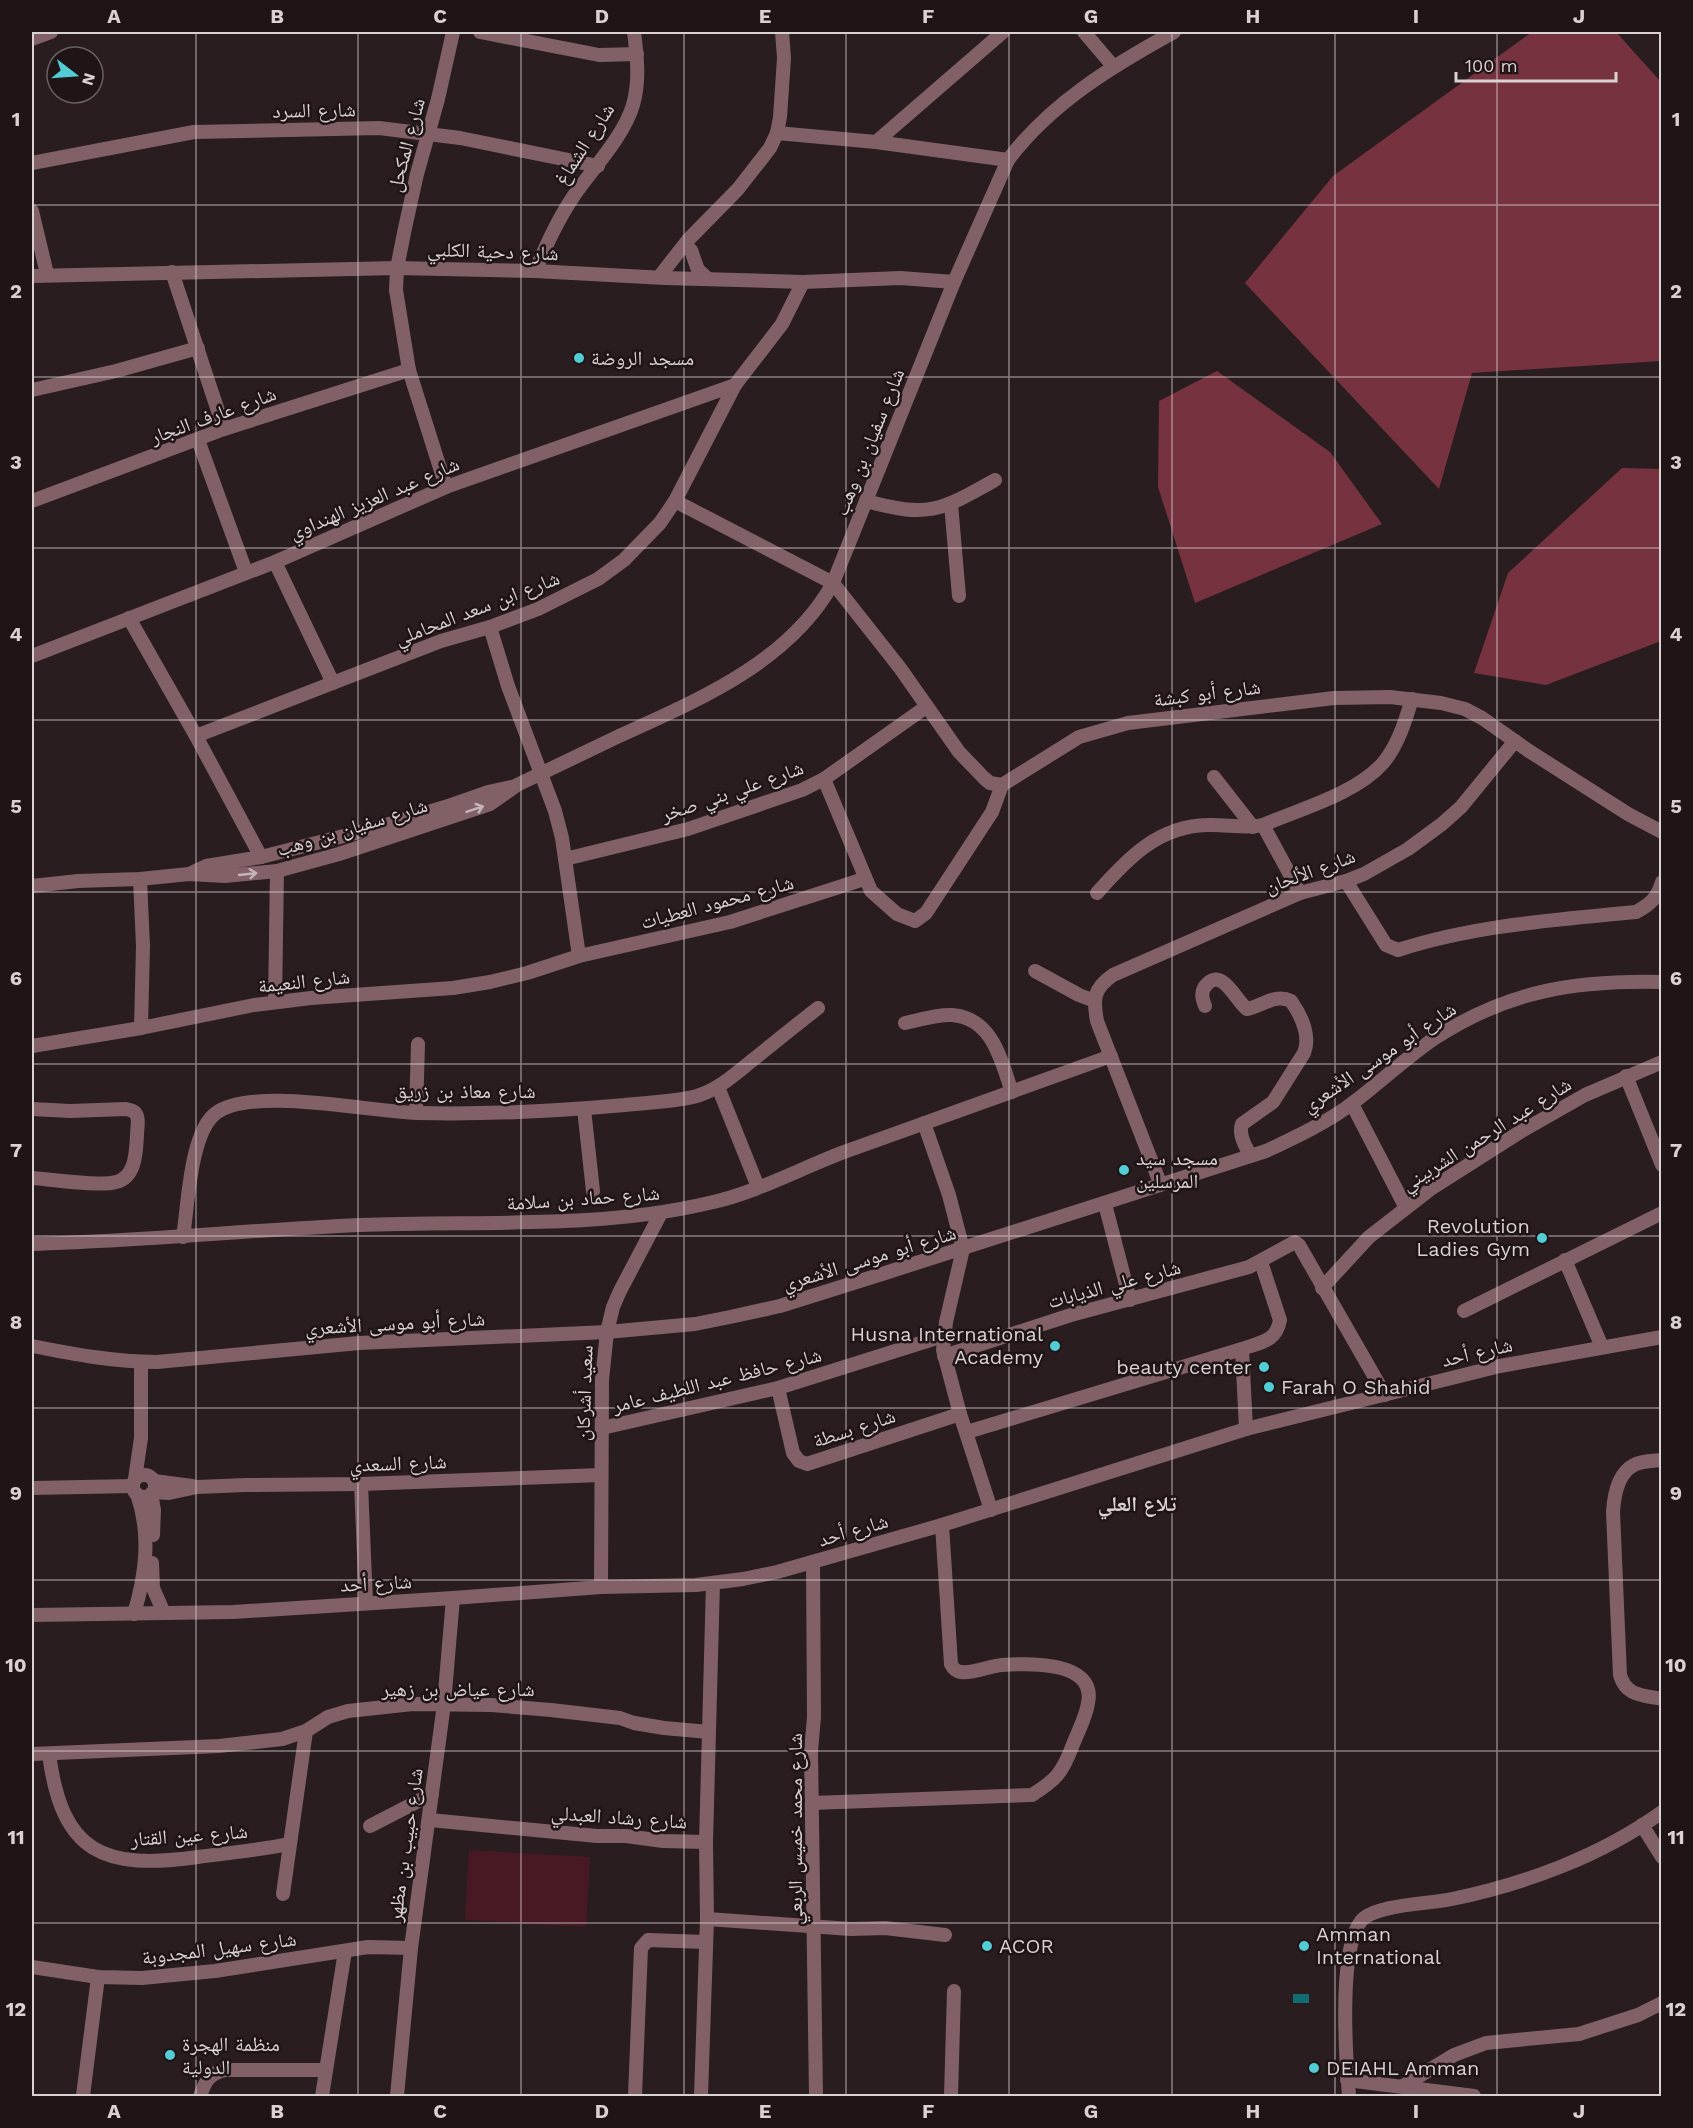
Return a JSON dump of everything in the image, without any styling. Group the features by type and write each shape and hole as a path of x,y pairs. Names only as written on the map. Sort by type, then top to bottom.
{"street":[{"path":"32,39 51,32"},
{"name":"شارع المكحل","path":"446,488 409,370 397,300 397,268 417,174 453,32"},
{"path":"480,32 536,37 600,55 637,54"},
{"name":"شارع الشماغ","path":"535,271 562,214 598,166 632,106 637,82 634,32"},
{"path":"665,277 688,240 738,189 770,148 777,133 783,82 782,32"},
{"path":"876,142 1002,32"},
{"path":"1084,32 1113,66"},
{"name":"شارع سفيان بن وهب","path":"32,886 189,874 225,876 277,871 339,855 490,804 541,773 661,717 738,677 762,660 794,635 822,603 833,583 954,282 1008,160 1020,144 1059,107 1113,66 1174,32"},
{"name":"شارع السرد","path":"32,163 194,132 379,128 429,133 598,166"},
{"path":"777,133 876,142 1008,160"},
{"path":"32,211 47,274"},
{"path":"665,277 691,250 697,232"},
{"path":"691,250 698,270 708,279"},
{"name":"شارع دحية الكلبي","path":"32,276 397,268 803,282 900,279 954,282"},
{"path":"172,272 224,429"},
{"name":"شارع ابن سعد المحاملي","path":"196,736 397,660 441,641 490,627 538,609 598,579 624,560 644,543 675,501 735,385 782,324 803,282"},
{"path":"32,390 198,348"},
{"name":"شارع عارف النجار","path":"32,501 224,429 409,370"},
{"name":"شارع عبد العزيز الهنداوي","path":"32,656 275,562 446,488 735,385"},
{"path":"198,440 246,572"},
{"path":"866,501 898,510 920,511 951,504 994,480"},
{"path":"675,501 833,583 900,668 926,707 971,766 990,783 1002,785 992,812 931,906 920,920 910,920 891,910 871,891 824,780"},
{"path":"951,504 959,596"},
{"path":"275,562 333,683"},
{"path":"129,618 261,857"},
{"path":"490,627 508,686 555,811 565,859 579,956"},
{"name":"شارع أبو كبشة","path":"1002,785 1078,738 1128,723 1334,698 1412,699 1465,709 1482,717 1628,814 1662,832"},
{"path":"1096,893 1124,862 1158,838 1174,831 1194,825 1258,826 1335,795 1372,775 1394,747 1412,699"},
{"name":"شارع علي بني صخر","path":"565,859 696,827 802,790 824,780 926,707"},
{"name":"شارع الألحان","path":"1095,1001 1099,988 1113,975 1300,892 1346,881 1364,874 1408,849 1461,807 1515,741"},
{"path":"1214,777 1258,826 1300,892"},
{"name":"شارع سفيان بن وهب","path":"189,874 206,867 261,857 394,823 488,792 518,785"},
{"path":"275,1002 277,871"},
{"path":"140,879 143,946 141,1028"},
{"name":"شارع محمود العطيات","path":"579,956 730,922 864,879"},
{"path":"1346,881 1386,945 1398,950 1414,944 1499,927 1636,912 1650,905 1657,896 1662,882"},
{"name":"شارع النعيمة","path":"32,1046 275,1002 453,988 527,973 579,956"},
{"path":"1035,971 1095,1001 1098,1021 1160,1183"},
{"path":"1205,1006 1202,994 1204,987 1212,980 1219,980 1226,984 1247,1009 1280,998 1291,1001 1307,1034 1304,1053 1277,1097 1242,1124 1240,1129 1242,1138 1250,1155"},
{"name":"شارع أبو موسى الأشعري","path":"32,1346 141,1362 359,1343 607,1332 695,1324 763,1310 1105,1204 1160,1183 1289,1141 1352,1104 1433,1040 1475,1015 1532,993 1583,983 1662,981"},
{"name":"شارع معاذ بن زريق","path":"183,1237 198,1140 209,1118 219,1110 233,1105 269,1101 416,1113 503,1113 584,1109 688,1098 718,1087 818,1008"},
{"path":"905,1023 952,1015 979,1024 994,1044 1012,1092"},
{"path":"416,1113 418,1044"},
{"name":"شارع حماد بن سلامة","path":"32,1244 361,1225 465,1225 595,1220 661,1213 724,1200 841,1154 1111,1056"},
{"name":"شارع عبد الرحمن الشربيني","path":"1352,1104 1406,1208 1432,1188 1520,1132 1584,1095 1662,1062"},
{"path":"1626,1076 1662,1165"},
{"path":"718,1087 758,1187"},
{"path":"32,1109 70,1111 126,1109 135,1112 138,1123 132,1168 116,1182 32,1178"},
{"path":"584,1109 593,1191"},
{"path":"924,1124 949,1195 963,1249 943,1336 944,1356 991,1510"},
{"path":"1105,1204 1130,1300"},
{"path":"1385,1395 1322,1288 1370,1237 1406,1208"},
{"name":"سعيد أشركان","path":"601,1587 602,1380 607,1332 613,1307 620,1291 661,1213"},
{"path":"1464,1311 1662,1213"},
{"name":"شارع علي الذيابات","path":"944,1356 1071,1315 1261,1262 1292,1243 1298,1244 1322,1288"},
{"path":"1565,1260 1602,1347"},
{"path":"967,1432 1242,1349 1274,1337 1280,1320 1261,1262"},
{"name":"شارع حافظ عبد اللطيف عامر","path":"602,1428 778,1388 943,1336"},
{"name":"شارع أحد","path":"32,1615 233,1612 453,1599 601,1587 713,1583 777,1572 942,1525 1246,1429 1500,1366 1662,1337"},
{"path":"1242,1349 1246,1429"},
{"path":"134,1614 142,1583 146,1544 143,1514 145,1486 141,1437 141,1362"},
{"name":"شارع بسطة","path":"778,1388 793,1453 799,1461 807,1464 960,1413"},
{"path":"1662,1460 1635,1465 1627,1470 1614,1499 1613,1512 1620,1675 1624,1686 1630,1691 1662,1699"},
{"name":"شارع السعدي","path":"32,1488 361,1484 601,1475"},
{"path":"361,1484 366,1603"},
{"path":"145,1486 154,1510 152,1582 164,1613"},
{"path":"812,1803 1032,1795 1052,1783 1065,1766 1089,1703 1088,1685 1076,1672 1036,1664 1000,1665 962,1673 953,1669 942,1525"},
{"name":"شارع محمد خميس الربعي","path":"813,1562 814,1718 811,1751 816,2097"},
{"path":"706,1842 713,1583"},
{"name":"شارع حبيب بن مظهر","path":"397,2097 411,1948 444,1704 453,1599"},
{"name":"شارع عياض بن زهير","path":"32,1754 219,1746 282,1739 306,1731 328,1717 348,1711 413,1704 551,1710 620,1718 664,1728 709,1732"},
{"path":"283,1894 306,1731"},
{"name":"شارع عين القتار","path":"49,1754 52,1780 68,1822 87,1844 113,1858 133,1862 182,1860 289,1844"},
{"path":"370,1826 432,1794"},
{"path":"1349,2097 1347,1973 1354,1932 1362,1920 1371,1914 1387,1909 1451,1900 1492,1890 1533,1876 1582,1857 1662,1812"},
{"name":"شارع رشاد العبدلي","path":"430,1820 597,1836 706,1842 707,1919 701,2097"},
{"path":"1642,1825 1662,1857"},
{"path":"707,1919 851,1929 885,1928 945,1935"},
{"path":"635,2097 641,1948 648,1940 706,1942"},
{"name":"شارع سهيل المجدوبة","path":"32,1967 98,1977 142,1978 190,1974 368,1947 411,1948"},
{"path":"322,2097 334,2009 345,1951"},
{"path":"83,2097 98,1977"},
{"path":"951,2097 954,1991"},
{"path":"1402,2086 1454,2055 1486,2043 1580,2034 1638,2014 1662,2003"},
{"path":"200,2097 209,2077 225,2070 326,2070"},
{"path":"1347,2080 1474,2097"}],"shaded area":[{"path":"1532,32 1616,32 1661,82 1661,361 1472,373 1439,489 1245,283 1333,176"},
{"path":"1217,371 1330,452 1382,524 1195,603 1158,487 1159,401"},
{"path":"1622,468 1661,469 1661,641 1546,685 1474,673 1508,573"},
{"path":"469,1850 590,1857 586,1927 465,1920"}],"water":[{"path":"1293,1994 1309,1994 1309,2003 1293,2003"}],"place":[{"name":"مسجد الروضة","path":"579,358"},
{"name":"مسجد سيد المرسلين","path":"1124,1170"},
{"name":"Revolution Ladies Gym","path":"1542,1238"},
{"name":"Husna International Academy","path":"1055,1346"},
{"name":"beauty center","path":"1264,1367"},
{"name":"Farah O Shahid","path":"1269,1387"},
{"name":"ACOR","path":"987,1946"},
{"name":"Amman International","path":"1304,1946"},
{"name":"منظمة الهجرة الدولية","path":"170,2055"},
{"name":"DEIAHL Amman","path":"1314,2068"}],"district":[{"name":"تلاع العلي","path":"1137,1503"}]}
